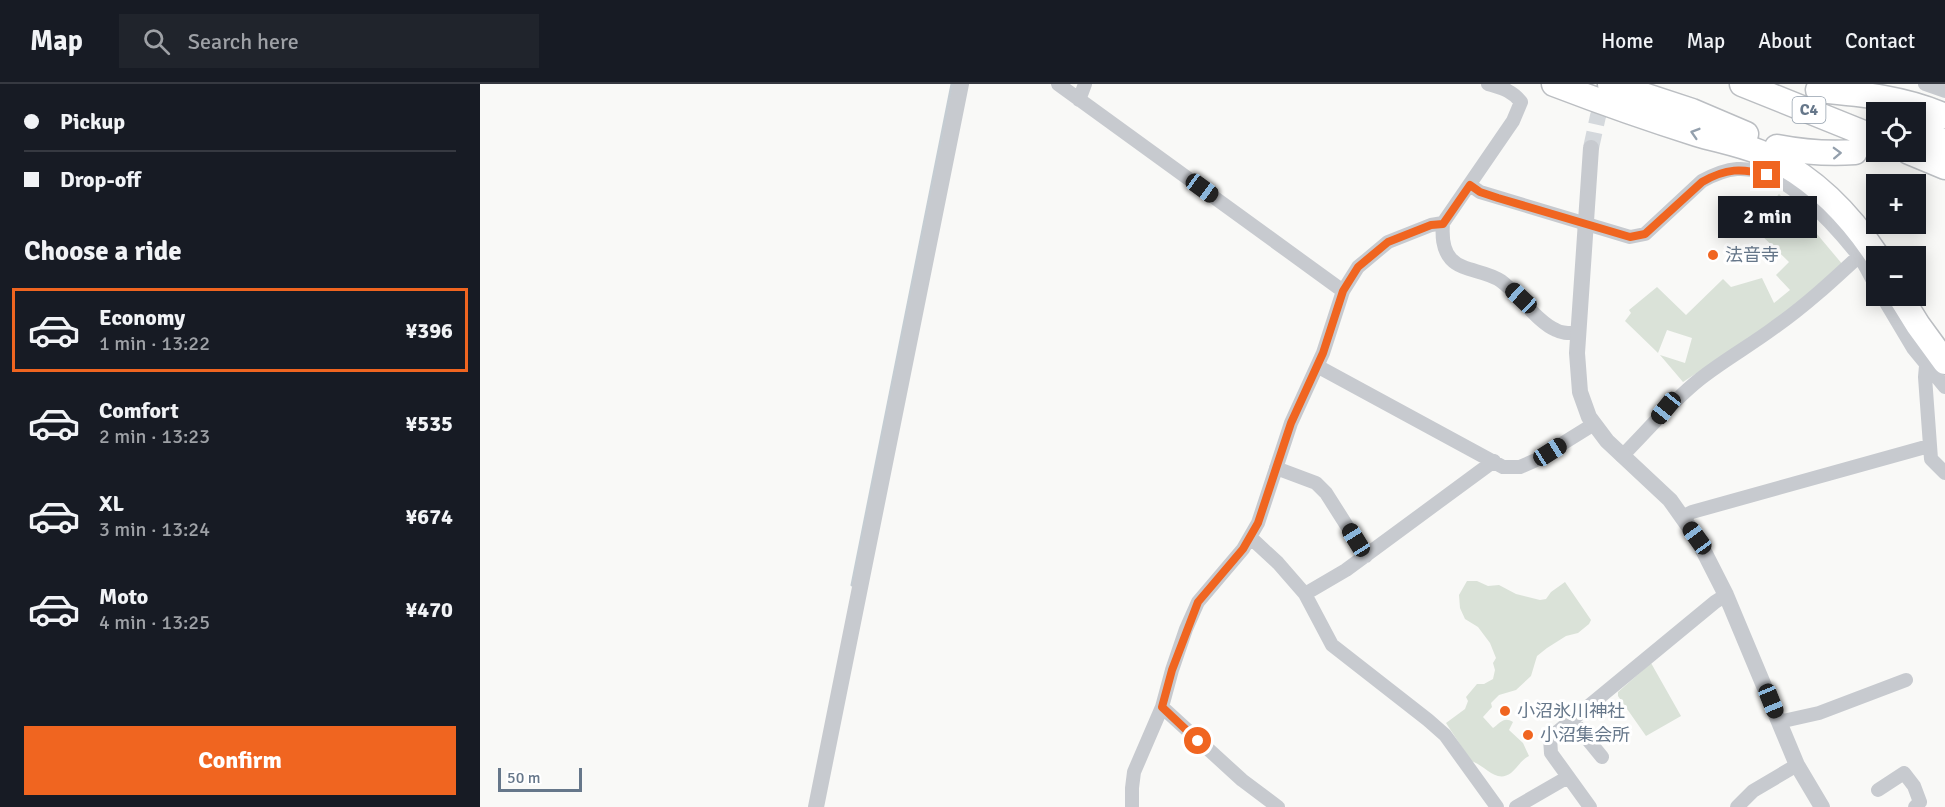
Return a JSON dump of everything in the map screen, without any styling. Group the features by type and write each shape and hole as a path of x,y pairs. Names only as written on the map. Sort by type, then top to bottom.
{"highway":[{"path":"1554,84 1697,134 1758,152 1783,164 1808,181 1840,209 1866,253"},
{"path":"1611,84 1692,111 1777,147 1827,183 1841,196 1881,246"},
{"name":"C4","path":"1742,84 1866,134"},
{"path":"1810,87 1877,96 1929,109 1945,116"},
{"name":"C4","path":"1810,87 1866,109"},
{"path":"1926,133 1945,142"},
{"path":"1777,147 1805,152 1855,152"},
{"path":"1926,159 1945,167"},
{"path":"1906,306 1918,325 1936,364"},
{"path":"1919,306 1945,346"}],"street":[{"path":"816,807 961,84"},
{"path":"1058,84 1343,291"},
{"path":"1079,100 1085,84"},
{"path":"1488,84 1508,90 1521,102 1513,121 1443,224 1443,243 1451,259 1464,267 1498,279 1521,298 1548,326 1557,331 1578,333"},
{"path":"1925,84 1945,91"},
{"path":"1591,148 1576,353 1580,392 1594,424 1606,441 1670,500 1697,538 1726,595 1797,765 1822,807"},
{"path":"1470,185 1480,192 1630,237 1638,237 1645,234 1702,182 1724,172 1746,170 1767,175 1803,197 1866,254"},
{"path":"1132,807 1134,772 1162,707 1172,670 1198,602 1243,549 1258,523 1291,423 1323,353 1343,291 1358,267 1388,242 1431,225 1443,224"},
{"path":"1622,456 1666,408 1701,378 1776,327 1866,258"},
{"path":"1888,306 1913,348 1936,364 1945,387"},
{"path":"1936,364 1924,377 1929,446 1931,459 1945,473"},
{"path":"1317,366 1503,467 1520,467 1536,460 1594,424"},
{"path":"1682,517 1692,512 1929,446"},
{"path":"1305,594 1331,581 1494,461"},
{"path":"1276,468 1316,483 1326,493 1366,556"},
{"path":"1250,537 1278,563 1305,594 1332,645 1445,735 1497,807"},
{"path":"1590,807 1551,753 1550,738 1726,595"},
{"path":"1779,722 1819,713 1906,680"},
{"path":"1162,707 1242,780 1278,807"},
{"path":"1571,719 1602,757"},
{"path":"1737,807 1753,791 1797,765"},
{"path":"1878,790 1904,773 1914,786 1920,802 1916,807"},
{"path":"1516,807 1568,777"}],"shaded area":[{"path":"1779,194 1801,215 1843,265 1767,327 1683,382 1660,355 1685,363 1692,338 1667,330 1658,353 1625,321 1631,313 1629,310 1657,287 1686,315 1723,279 1731,287 1762,278 1774,303 1790,290 1776,275 1789,262 1753,227 1762,217 1760,215"},
{"path":"1467,581 1477,581 1488,586 1499,585 1516,594 1540,600 1546,599 1551,592 1565,582 1591,620 1578,633 1566,636 1537,656 1531,676 1516,690 1499,695 1483,717 1493,728 1505,720 1513,722 1509,730 1523,743 1529,756 1506,776 1495,775 1471,761 1446,723 1465,709 1468,701 1466,697 1477,684 1484,684 1493,679 1495,670 1493,663 1496,658 1490,643 1478,627 1465,619 1460,608 1459,595"},
{"path":"1651,663 1681,716 1646,736 1618,696 1618,692"}],"waterway":[{"path":"852,585 952,84"}],"tunnel":[{"path":"1591,148 1598,116 1607,95"}],"place":[{"name":"法音寺","path":"1713,255"},
{"name":"小沼氷川神社","path":"1505,711"},
{"name":"小沼集会所","path":"1528,735"}],"route":[{"path":"1198,741 1162,707 1172,670 1198,602 1243,549 1258,523 1291,423 1323,353 1343,291 1358,267 1388,242 1415,230 1437,223 1443,224 1470,185 1480,192 1498,198 1630,237 1638,237 1645,234 1702,182 1713,175 1739,169 1767,175"}]}
